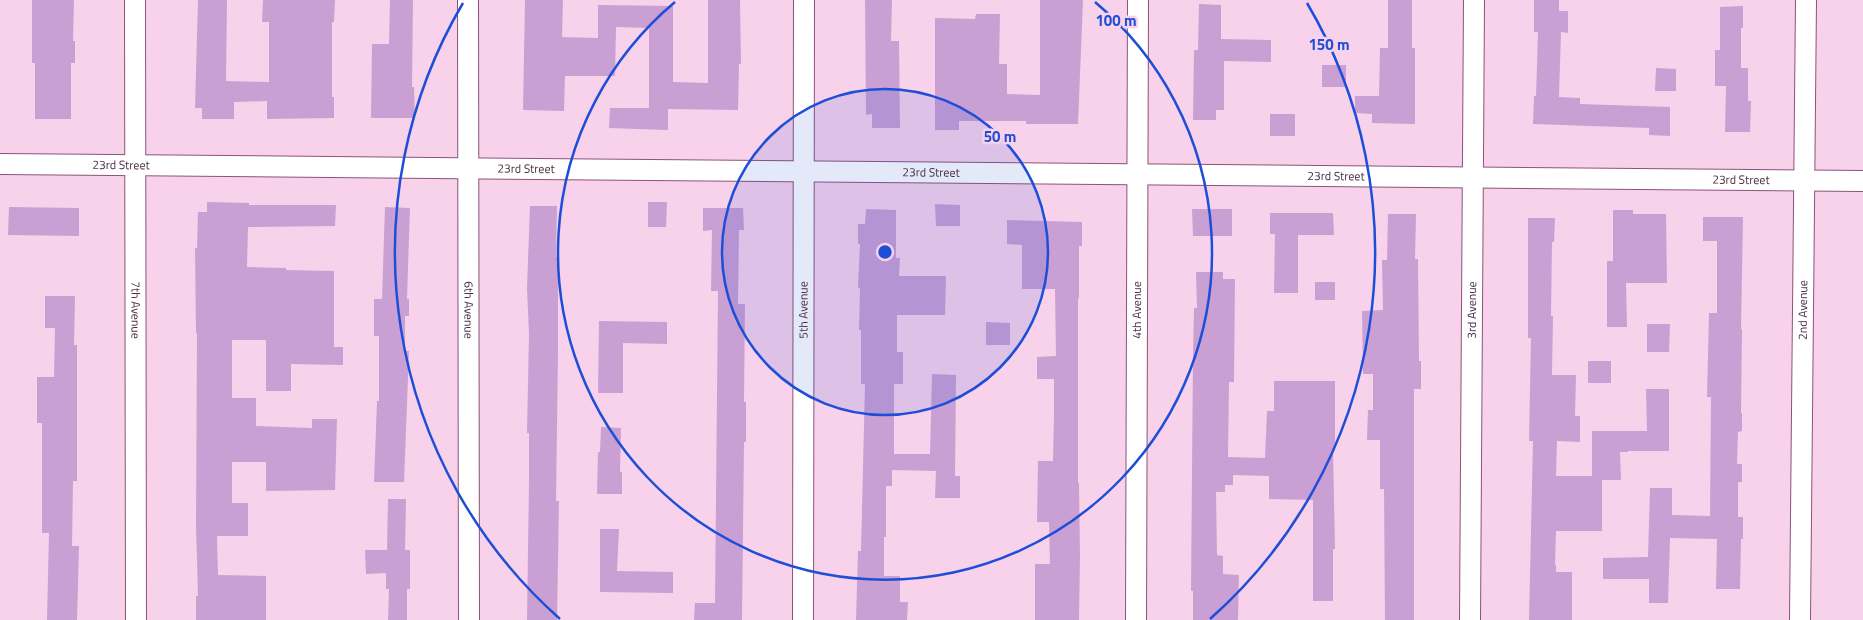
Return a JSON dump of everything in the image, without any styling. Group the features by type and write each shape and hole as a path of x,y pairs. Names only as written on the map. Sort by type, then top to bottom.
{"street":[{"name":"7th Avenue","path":"135,0 136,620"},
{"name":"6th Avenue","path":"468,0 469,620"},
{"name":"5th Avenue","path":"803,620 804,0"},
{"name":"4th Avenue","path":"1136,620 1138,0"},
{"name":"3rd Avenue","path":"1470,620 1474,0"},
{"name":"2nd Avenue","path":"1800,620 1806,0"},
{"name":"23rd Street","path":"0,164 1863,181"}],"building":[{"path":"32,0 74,0 73,41 75,41 75,63 71,63 71,119 35,119 35,63 32,63"},
{"path":"198,0 227,0 226,81 269,82 269,22 262,22 263,0 335,0 334,22 332,22 332,97 334,97 334,118 267,119 267,101 234,102 234,119 202,119 202,108 195,108"},
{"path":"390,0 413,0 412,87 414,87 415,118 371,118 372,44 389,44"},
{"path":"525,0 563,0 562,37 598,38 598,5 673,6 673,82 708,83 708,0 740,0 741,64 739,64 738,110 668,109 668,130 609,128 610,108 649,108 649,28 616,27 615,76 565,76 564,111 523,110"},
{"path":"865,0 892,0 891,41 899,41 900,128 872,128 872,114 866,115"},
{"path":"1040,0 1083,0 1078,124 1026,124 1026,121 959,121 959,130 935,130 935,18 975,19 976,14 1000,14 999,64 1007,64 1007,94 1040,95"},
{"path":"1388,0 1412,0 1412,48 1415,48 1415,124 1372,123 1372,114 1355,113 1355,96 1379,96 1380,48 1388,48"},
{"path":"1534,0 1559,0 1559,11 1568,11 1568,33 1561,32 1559,97 1580,98 1580,104 1670,107 1670,136 1649,135 1649,128 1533,124 1538,32 1534,32"},
{"path":"1199,4 1221,5 1221,39 1271,40 1271,62 1224,61 1224,110 1216,110 1216,120 1193,120 1194,50 1198,50"},
{"path":"1743,6 1741,68 1748,68 1748,101 1751,101 1750,132 1725,132 1726,86 1715,86 1715,50 1720,50 1720,7"},
{"path":"1322,65 1346,65 1346,87 1322,87"},
{"path":"1656,68 1676,69 1676,91 1655,91"},
{"path":"1270,114 1295,114 1295,136 1270,136"},
{"path":"207,202 249,203 249,205 336,205 335,226 248,227 247,267 334,271 334,347 343,347 343,365 291,364 291,391 266,391 266,340 232,340 232,398 256,398 256,426 312,428 312,419 337,419 335,490 266,491 266,462 232,462 232,503 248,503 248,536 217,536 218,575 266,576 266,620 196,620 196,596 198,596 195,248 197,248 198,212 207,212"},
{"path":"648,202 667,202 666,227 648,227"},
{"path":"935,204 960,205 960,226 936,226"},
{"path":"530,206 557,206 556,501 559,501 557,620 527,620 529,334 527,288"},
{"path":"9,207 79,208 79,236 8,235"},
{"path":"385,207 410,208 407,299 409,299 409,316 405,316 405,351 409,351 404,482 374,482 377,401 379,401 379,336 374,336 374,299 382,299"},
{"path":"703,208 743,208 744,230 739,230 738,304 745,304 744,402 746,402 746,442 744,442 742,620 694,620 695,603 715,603 718,291 711,291 712,230 703,231"},
{"path":"866,209 896,210 896,258 900,258 899,276 946,276 945,315 897,315 897,352 903,352 903,384 894,384 894,454 930,454 932,374 956,375 955,476 960,476 960,498 935,498 936,471 892,470 892,486 886,486 884,576 900,576 900,602 908,602 907,620 856,620 858,551 861,551 865,384 861,384 860,288 858,288 860,244 858,244 858,224 865,224"},
{"path":"1192,209 1232,209 1232,236 1193,236"},
{"path":"1613,210 1633,210 1633,214 1666,214 1667,283 1626,283 1627,327 1607,327 1607,261 1613,261"},
{"path":"1270,213 1333,213 1334,235 1298,235 1298,293 1274,293 1275,234 1270,234"},
{"path":"1388,214 1416,214 1415,259 1418,259 1421,389 1414,389 1414,620 1385,620 1384,489 1380,489 1380,440 1367,440 1368,410 1373,410 1373,374 1363,374 1362,311 1383,310 1382,260 1387,260"},
{"path":"1703,217 1743,217 1742,431 1738,432 1737,464 1742,464 1742,482 1738,482 1738,517 1743,517 1740,589 1716,589 1717,539 1670,538 1668,603 1649,603 1649,579 1603,579 1603,558 1648,557 1650,488 1672,488 1672,515 1710,516 1711,397 1707,397 1709,313 1717,313 1717,241 1703,241"},
{"path":"1528,218 1555,218 1554,242 1552,242 1552,375 1576,375 1575,416 1580,416 1580,442 1557,441 1556,476 1592,476 1592,431 1647,431 1646,389 1669,389 1669,451 1620,452 1621,480 1602,480 1602,531 1556,531 1556,572 1572,572 1572,620 1529,620 1533,441 1529,441 1531,338 1528,338"},
{"path":"1007,220 1082,222 1082,246 1079,246 1078,298 1079,620 1035,620 1035,564 1050,564 1049,522 1037,522 1038,461 1053,461 1054,413 1054,379 1037,379 1037,357 1056,356 1055,289 1022,289 1022,245 1007,244"},
{"path":"1196,272 1223,272 1223,279 1235,279 1234,382 1229,382 1228,457 1265,458 1267,411 1274,411 1274,381 1335,381 1335,450 1333,450 1335,549 1333,549 1333,601 1313,601 1313,500 1269,499 1269,476 1233,475 1233,485 1225,485 1225,492 1216,492 1217,555 1223,556 1223,574 1239,575 1238,620 1193,620 1193,591 1191,591 1193,355 1194,308 1197,308"},
{"path":"1315,282 1335,282 1335,300 1315,300"},
{"path":"45,296 75,296 74,345 77,345 77,481 73,481 72,546 79,546 77,620 47,620 49,533 42,533 42,423 37,423 37,377 54,377 55,328 45,328"},
{"path":"599,321 667,322 667,344 623,343 623,393 598,393"},
{"path":"986,322 1010,323 1010,345 986,345"},
{"path":"1647,324 1670,324 1669,352 1647,352"},
{"path":"1588,361 1611,361 1611,383 1588,383"},
{"path":"601,427 621,428 620,472 622,472 622,494 597,494 598,452 600,452"},
{"path":"388,499 406,499 405,550 410,550 410,589 407,589 407,620 388,620 389,589 386,589 386,573 366,574 365,550 387,550"},
{"path":"600,529 619,529 617,571 673,572 673,593 600,592"}]}
